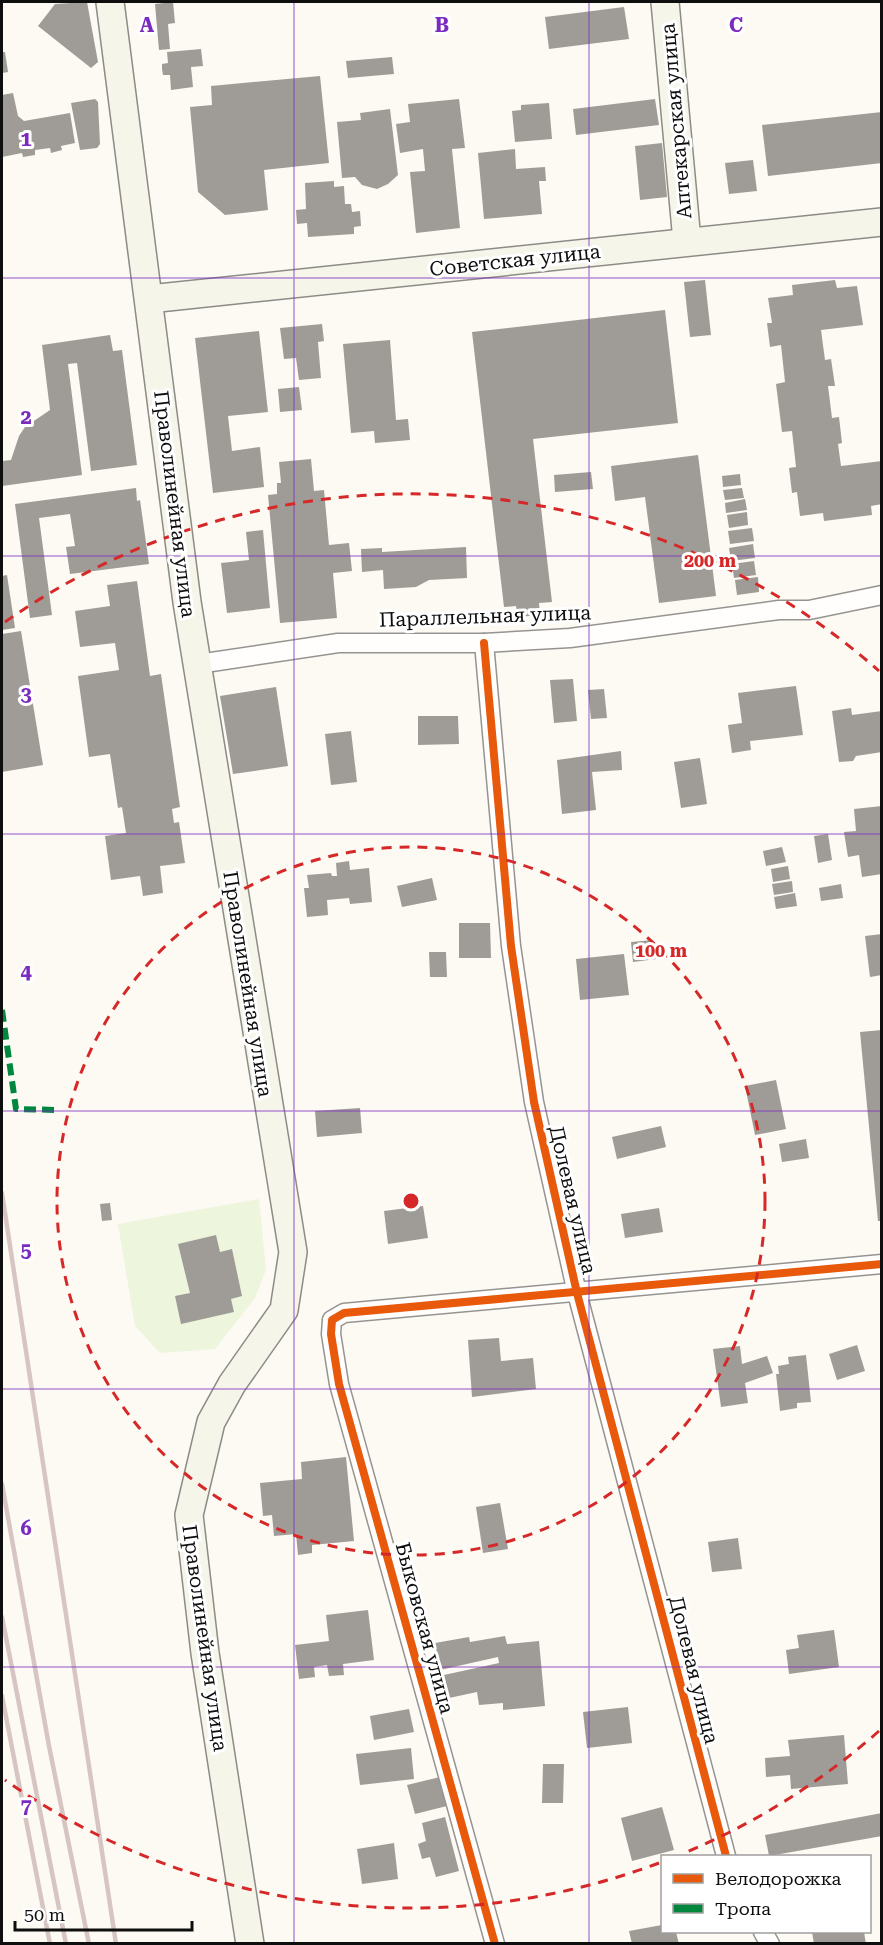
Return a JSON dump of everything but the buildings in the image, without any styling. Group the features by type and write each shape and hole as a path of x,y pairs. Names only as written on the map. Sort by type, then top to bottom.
{"main road":[{"name":"Праволинейная улица","path":"110,2 132,188 149,299 187,602 293,1252 284,1310 232,1384 211,1422 189,1515 205,1653 250,1944"},
{"name":"Аптекарская улица","path":"665,2 687,241"},
{"name":"Советская улица","path":"149,299 882,222"}],"street":[{"name":"Параллельная улица","path":"198,664 338,643 484,643 570,638 778,610 809,610 882,595"},
{"name":"Долевая улица","path":"484,643 518,1002 534,1102 577,1293 725,1855"},
{"path":"577,1293 882,1264"},
{"name":"Быковская улица","path":"495,1944 339,1384 331,1334 332,1320 344,1312 577,1293"}],"green space":[{"path":"259,1199 266,1270 255,1298 215,1349 160,1353 135,1326 118,1224"}],"railway":[{"path":"2,1193 116,1944"},
{"path":"2,1484 49,1746 89,1944"},
{"path":"2,1617 66,1944"},
{"path":"2,1696 50,1944"}],"marked path":[{"path":"2,1010 16,1109 58,1110"}],"cycle path":[{"path":"484,643 511,946 534,1102 577,1293 726,1855"},
{"path":"495,1944 339,1384 331,1334 332,1320 344,1313 882,1264"}]}
